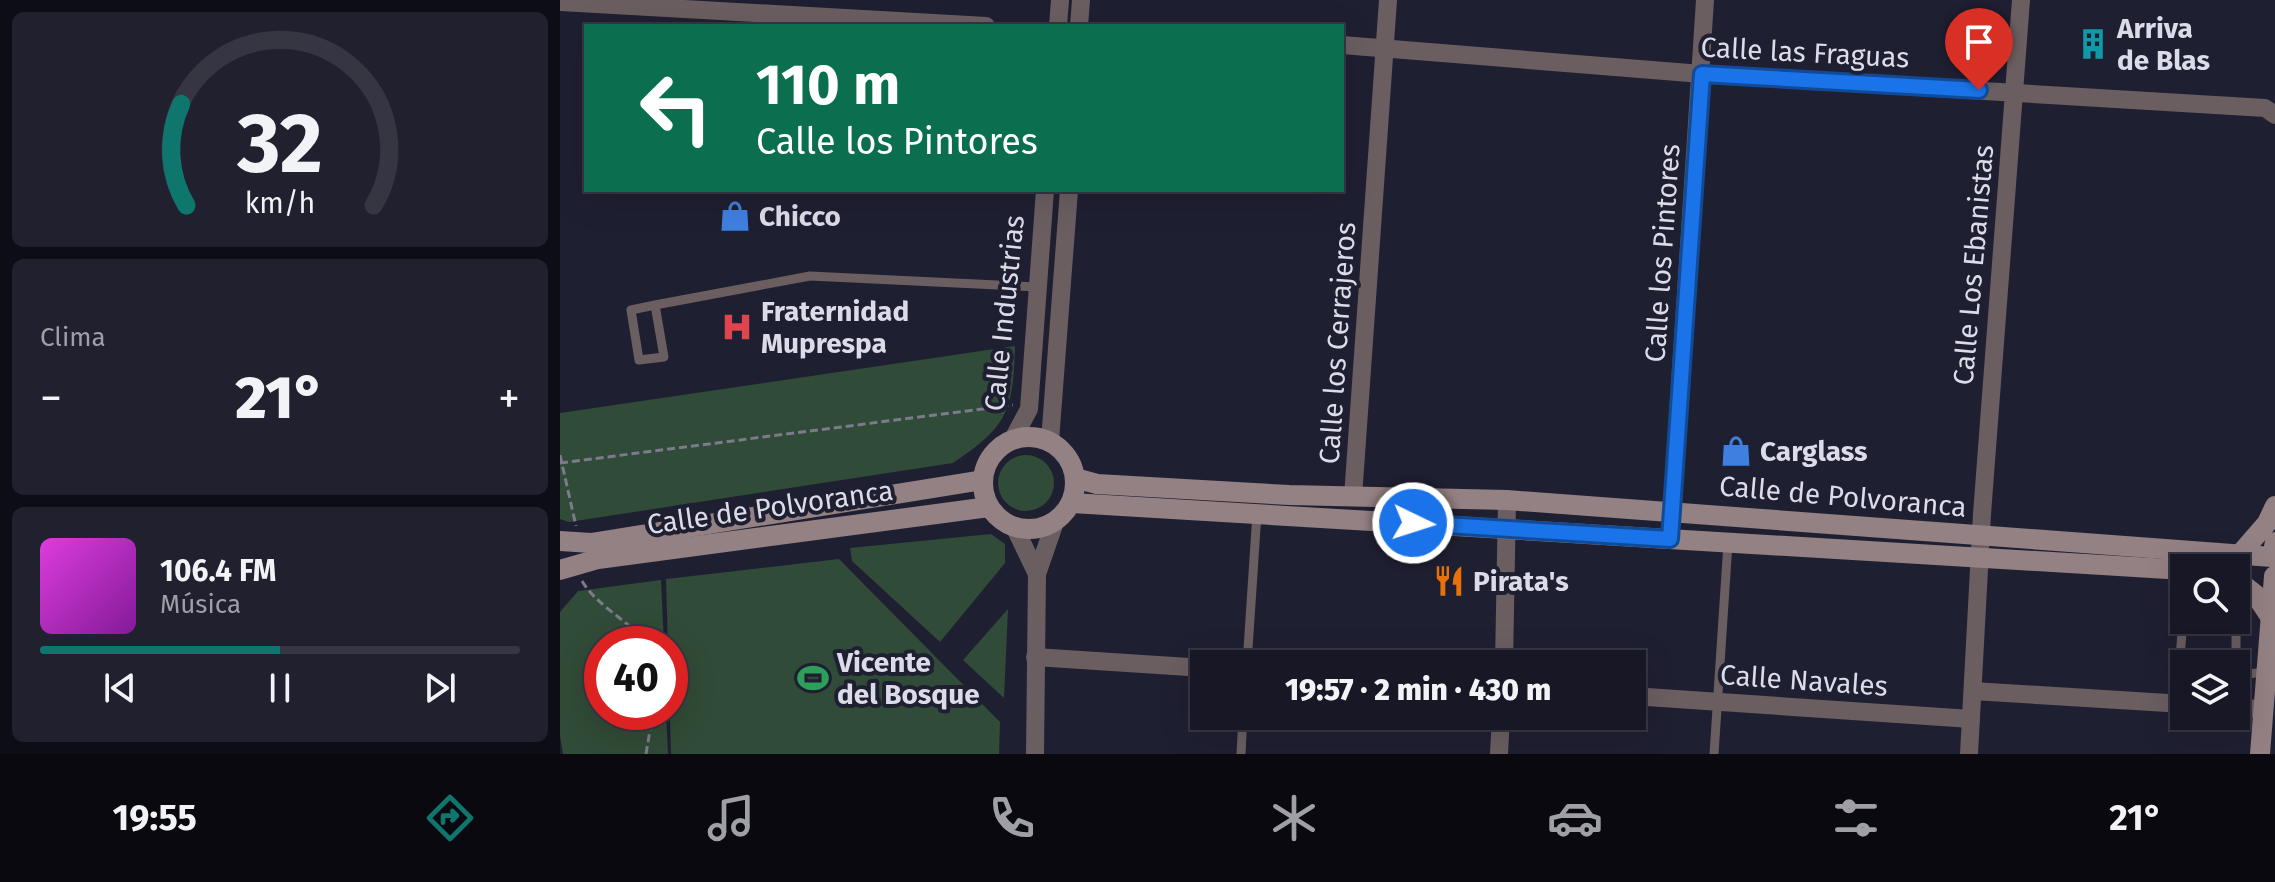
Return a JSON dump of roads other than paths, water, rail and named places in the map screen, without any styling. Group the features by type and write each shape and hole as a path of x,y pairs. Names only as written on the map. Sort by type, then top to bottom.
{"street":[{"path":"1058,24 1060,0"},
{"path":"1079,24 1081,0"},
{"name":"Calle los Cerrajeros","path":"1353,497 1388,0"},
{"name":"Calle los Pintores","path":"1670,539 1705,0"},
{"name":"Calle Los Ebanistas","path":"1969,754 2021,0"},
{"path":"560,2 950,24"},
{"name":"Calle las Fraguas","path":"1344,45 1702,74 2272,108"},
{"name":"Calle Industrias","path":"1013,439 1029,409 1045,192"},
{"name":"Calle Industrias","path":"1050,441 1069,192"},
{"path":"1031,437 1050,441 1071,462 1075,478 1072,503 1055,522 1043,528 1015,528 1000,520 989,507 983,480 994,454 1013,439 1031,437"},
{"name":"Calle de Polvoranca","path":"1075,478 1097,484 1353,497 1507,500 1672,511 1982,535 2170,556"},
{"name":"Calle de Polvoranca","path":"570,554 983,480"},
{"path":"1504,650 1507,500"},
{"name":"Calle de Polvoranca","path":"1072,503 2170,569"},
{"path":"2245,554 2275,506"},
{"name":"Calle de Polvoranca","path":"570,554 989,507"},
{"path":"1035,754 1037,574 1055,522"},
{"path":"1015,528 1037,574"},
{"path":"2260,754 2274,563"},
{"name":"Calle de Polvoranca","path":"2250,564 2274,563"},
{"path":"2250,590 2271,618"},
{"path":"1035,657 1190,667"},
{"path":"1973,691 2170,703"},
{"name":"Calle Navales","path":"1646,697 1971,719"},
{"path":"2250,709 2263,709"},
{"path":"1499,754 1500,730"}],"lane":[{"path":"655,305 664,357 639,360 631,310 655,305 810,276 1037,287"},
{"path":"1248,650 1257,513"},
{"path":"1714,754 1728,543"},
{"path":"2250,674 2267,672"},
{"path":"1241,754 1242,730"}],"place":[{"name":"Arriva de Blas","path":"2093,44"},
{"name":"Chicco","path":"735,216"},
{"name":"Fraternidad Muprespa","path":"737,327"},
{"name":"Carglass","path":"1736,451"},
{"name":"Pirata's","path":"1449,581"},
{"name":"Vicente del Bosque","path":"813,678"}]}
